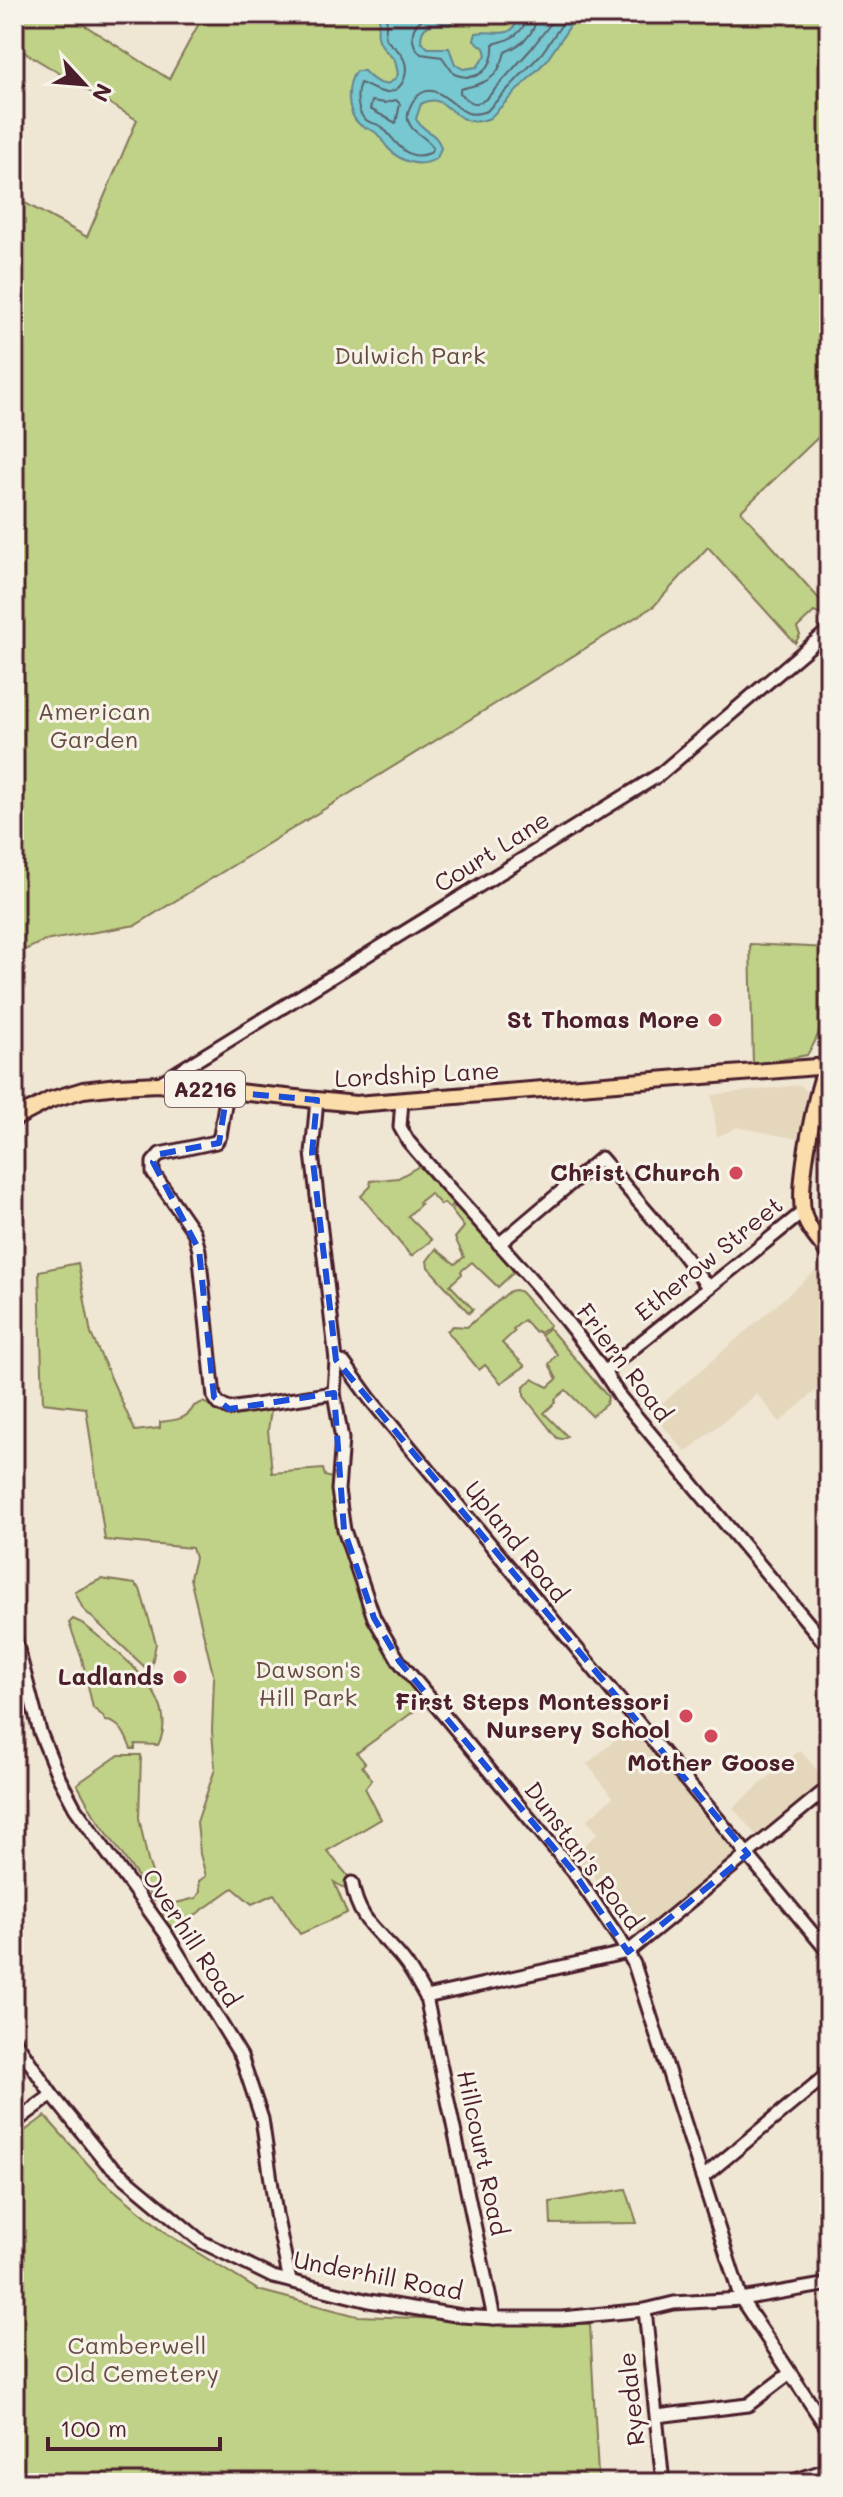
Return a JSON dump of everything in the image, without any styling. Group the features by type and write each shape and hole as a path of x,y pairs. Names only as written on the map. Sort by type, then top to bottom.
{"main road":[{"name":"Lordship Lane","path":"14,1119 50,1100 83,1090 158,1084 356,1104 827,1067"},
{"path":"827,1067 819,1087 802,1190 803,1212 808,1227 829,1254"}],"street":[{"name":"Court Lane","path":"158,1084 659,775 827,636"},
{"path":"827,1067 829,1049"},
{"path":"227,1092 220,1136 216,1142 160,1154 153,1162 153,1173 194,1232 199,1250 214,1397 229,1409 334,1393"},
{"path":"317,1100 312,1153 336,1360"},
{"name":"Friern Road","path":"402,1100 400,1127 408,1141 526,1273 605,1371 620,1397 829,1648"},
{"path":"499,1244 601,1158 708,1287"},
{"name":"Etherow Street","path":"605,1371 803,1212"},
{"name":"Dunstan's Road","path":"336,1360 334,1393 342,1439 338,1490 344,1530 374,1618 399,1661 573,1871 628,1952 741,2299 829,2431"},
{"name":"Upland Road","path":"336,1360 344,1363 552,1621 829,1953"},
{"name":"Overhill Road","path":"14,1634 40,1732 75,1808 166,1934 241,2056 262,2119 290,2281"},
{"path":"426,1997 628,1952 829,1787"},
{"name":"Hillcourt Road","path":"352,1883 356,1904 378,1936 403,1959 426,1997 494,2318"},
{"name":"Underhill Road","path":"14,2039 52,2095 106,2162 202,2242 273,2277 369,2301 494,2318 562,2318 645,2310 674,2303 741,2299 829,2284"},
{"path":"702,2178 829,2073"},
{"path":"14,2123 52,2095"},
{"name":"Ryedale","path":"645,2310 663,2483"},
{"path":"657,2416 748,2405 790,2373"},
{"path":"787,2483 829,2469"}],"highlighted area":[{"path":"227,1092 317,1100 312,1153 336,1360 748,1854 628,1952 573,1871 399,1661 374,1618 344,1530 334,1393 229,1409 214,1397 199,1250 153,1162 160,1154 219,1143"}],"shaded area":[{"path":"801,1085 807,1092 798,1139 737,1127 717,1137 712,1095"},
{"path":"819,1268 829,1280 829,1379 780,1422 757,1394 686,1452 651,1413"},
{"path":"636,1722 741,1854 644,1934 639,1933 575,1854 598,1833 587,1820 613,1797 587,1764"},
{"path":"800,1750 827,1782 760,1840 733,1808"}],"green space":[{"name":"Dulwich Park","path":"14,14 67,14 169,79 204,14 829,14 829,427 741,511 829,610 829,614 823,616 814,612 797,628 800,635 795,643 708,547 654,606 136,925 44,941 14,955 14,197 87,237 137,120 14,46"},
{"path":"750,944 829,948 824,1017 807,1055 753,1065"},
{"path":"423,1164 456,1201 449,1208 444,1203 441,1205 430,1193 419,1202 421,1204 408,1216 432,1240 411,1256 361,1196 371,1186 370,1181 398,1178"},
{"path":"458,1203 513,1273 498,1287 472,1262 461,1271 462,1274 450,1285 473,1309 469,1313 428,1267 427,1261 436,1249 455,1264 464,1257 455,1238 464,1227 451,1210"},
{"name":"Dawson's Hill Park","path":"78,1263 91,1334 135,1431 160,1428 160,1422 184,1417 194,1406 203,1402 225,1413 272,1403 268,1430 272,1473 323,1469 325,1476 338,1480 347,1529 377,1614 428,1701 357,1753 372,1779 365,1788 381,1819 327,1851 354,1883 345,1889 334,1882 347,1913 300,1934 274,1894 252,1904 233,1888 174,1930 160,1916 176,1903 196,1898 200,1892 199,1881 206,1876 197,1822 215,1769 212,1731 214,1678 190,1578 195,1558 192,1548 105,1540 86,1408 43,1403 39,1271"},
{"path":"516,1290 550,1325 540,1333 524,1320 513,1329 515,1331 502,1343 525,1366 501,1383 485,1365 479,1370 447,1331 453,1326 467,1327 510,1291"},
{"path":"549,1328 608,1397 606,1404 592,1416 566,1390 555,1399 556,1402 544,1413 567,1436 562,1439 557,1438 524,1396 524,1387 532,1379 548,1387 557,1379 549,1364 557,1354 541,1335"},
{"path":"101,1579 135,1584 140,1589 156,1643 151,1669 148,1670 83,1609 75,1592"},
{"path":"73,1619 127,1660 154,1692 161,1709 163,1727 158,1745 135,1744 135,1749 131,1749 118,1726 105,1721 93,1708 82,1659 69,1623"},
{"path":"119,1755 141,1755 139,1818 148,1861 159,1892 154,1900 93,1813 77,1784"},
{"name":"Camberwell Old Cemetery","path":"45,2116 102,2180 169,2235 258,2290 357,2316 590,2324 598,2475 603,2483 24,2483 14,2445 14,2139"},
{"path":"626,2189 637,2223 551,2224 550,2202"}],"water":[{"path":"381,14 454,14 450,25 426,27 421,41 428,48 449,48 455,64 463,69 477,67 486,55 484,48 474,40 476,33 508,32 513,29 519,14 578,14 547,60 490,118 467,120 439,102 421,104 416,119 437,139 441,148 437,158 417,163 398,157 375,132 359,124 350,105 350,83 356,71 364,71 372,79 385,84 398,74 395,60 379,40"}],"place":[{"name":"St Thomas More","path":"715,1020"},
{"name":"Christ Church","path":"736,1173"},
{"name":"Ladlands","path":"180,1677"},
{"name":"First Steps Montessori Nursery School","path":"686,1716"},
{"name":"Mother Goose","path":"711,1736"}],"park label":[{"name":"American Garden","path":"94,726"}]}
